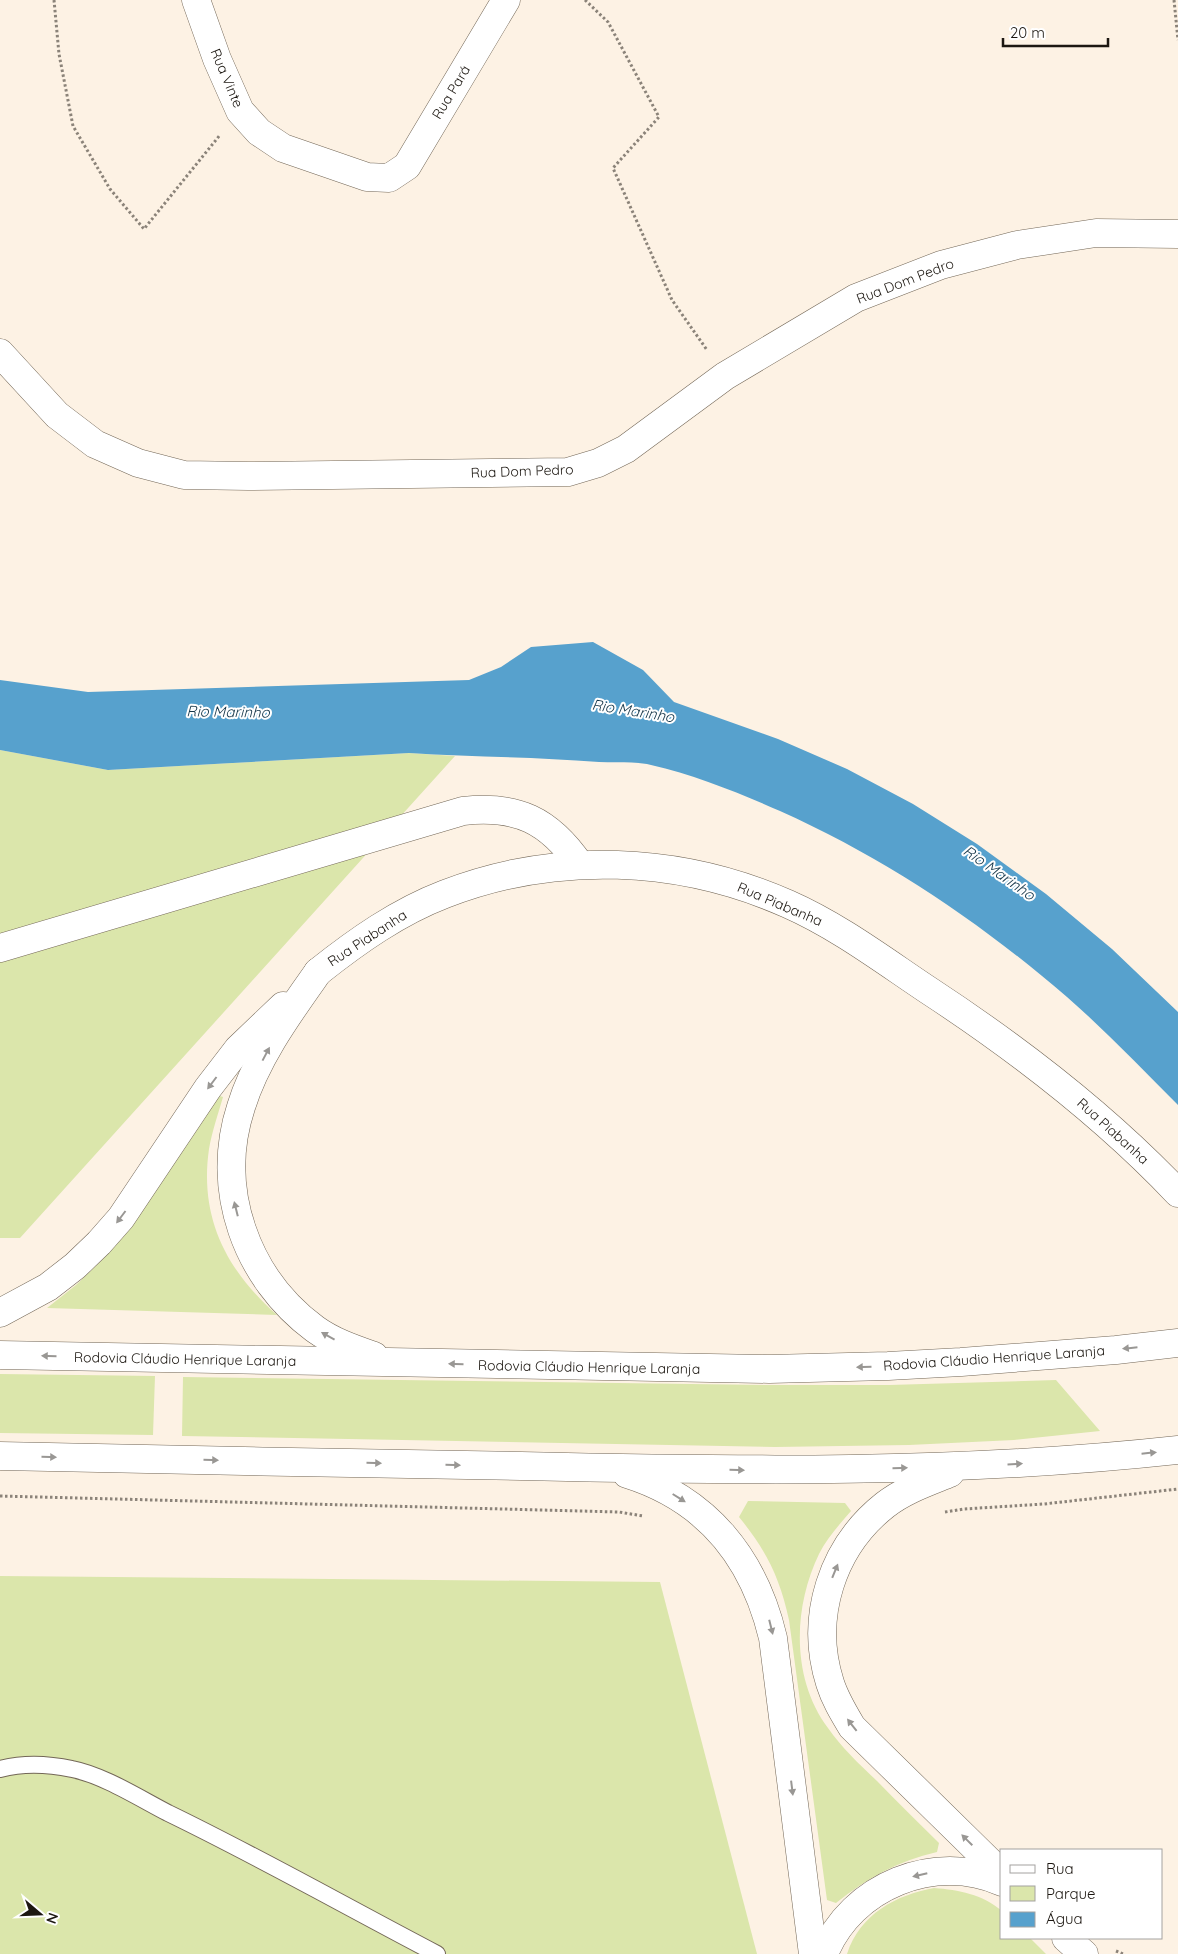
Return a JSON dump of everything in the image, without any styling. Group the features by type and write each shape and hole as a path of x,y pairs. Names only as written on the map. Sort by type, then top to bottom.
{"main road":[{"name":"Rua Vinte","path":"196,0 218,60 240,111 259,132 283,148 366,177 389,178"},
{"name":"Rua Pará","path":"389,178 407,166 506,0"},
{"name":"Rua Dom Pedro","path":"0,353 57,415 95,444 138,463 184,475 568,472 598,463 626,449 725,376 856,298 942,265 1017,245 1096,233 1178,234"},
{"path":"0,948 462,811 484,809 506,811 528,818 549,830 566,846 580,865"},
{"name":"Rua Piabanha","path":"318,972 350,946 384,924 443,895 512,874 560,866 609,864 657,867 702,874 764,894 789,904 830,925 972,1020 1043,1071 1110,1127 1178,1193"},
{"path":"0,1313 48,1287 99,1243 120,1218 208,1088 238,1049 318,972"},
{"path":"318,972 274,1038 241,1106 232,1138 230,1169 233,1200 241,1230 253,1257 270,1285 292,1309 316,1330 345,1345 375,1357 407,1363"},
{"name":"Rodovia Cláudio Henrique Laranja","path":"0,1355 769,1369 898,1366 1116,1350 1178,1343"},
{"path":"0,1456 775,1470 966,1466 1121,1456 1178,1450"},
{"path":"966,1466 904,1492 886,1504 856,1533 838,1562 829,1585 823,1609 821,1634 824,1659 830,1683 839,1706 852,1727 1000,1872"},
{"path":"601,1468 629,1474 656,1485 681,1499 704,1516 725,1536 742,1559 756,1584 767,1611 773,1638 813,1954"},
{"path":"824,1954 838,1929 855,1908 875,1892 898,1880 946,1871 971,1872 1000,1881"},
{"path":"1067,1939 1084,1954"}],"lane":[{"path":"0,1769 26,1765 50,1766 72,1769 95,1776 191,1824 437,1954"}],"path":[{"path":"54,0 59,54 73,126 110,189 144,229 240,111"},
{"path":"585,0 608,22 659,118 613,168 672,300 725,376"},
{"path":"1174,0 1178,40"},
{"path":"941,1512 964,1508 1044,1504 1178,1490"},
{"path":"0,1496 618,1512 652,1520"}],"green space":[{"path":"0,750 108,770 409,753 455,756 20,1238 0,1238"},
{"path":"217,1095 223,1097 210,1143 207,1174 208,1198 213,1220 220,1241 231,1261 259,1298 277,1315 47,1308 76,1285 125,1234"},
{"path":"0,1374 155,1376 153,1435 0,1433"},
{"path":"183,1377 769,1385 889,1385 1056,1380 1100,1431 1014,1440 909,1445 775,1447 182,1436"},
{"path":"748,1501 845,1503 851,1511 822,1548 810,1575 804,1597 800,1642 802,1665 807,1687 816,1708 839,1742 939,1843 937,1852 909,1860 871,1878 836,1903 827,1900 789,1620 771,1565 749,1529 739,1517"},
{"path":"0,1576 660,1582 757,1954 0,1954"},
{"path":"934,1888 952,1890 978,1897 994,1905 1000,1910 1000,1939 1031,1939 1046,1954 847,1954 853,1940 870,1917 893,1901"}],"water":[{"name":"Rio Marinho","path":"593,642 643,670 674,702 778,739 847,769 913,804 977,844 1046,894 1112,949 1178,1012 1178,1105 1067,997 1034,969 966,918 894,871 819,829 749,798 684,774 639,763 409,753 108,770 0,750 0,680 88,692 469,680 501,667 531,647"}]}
